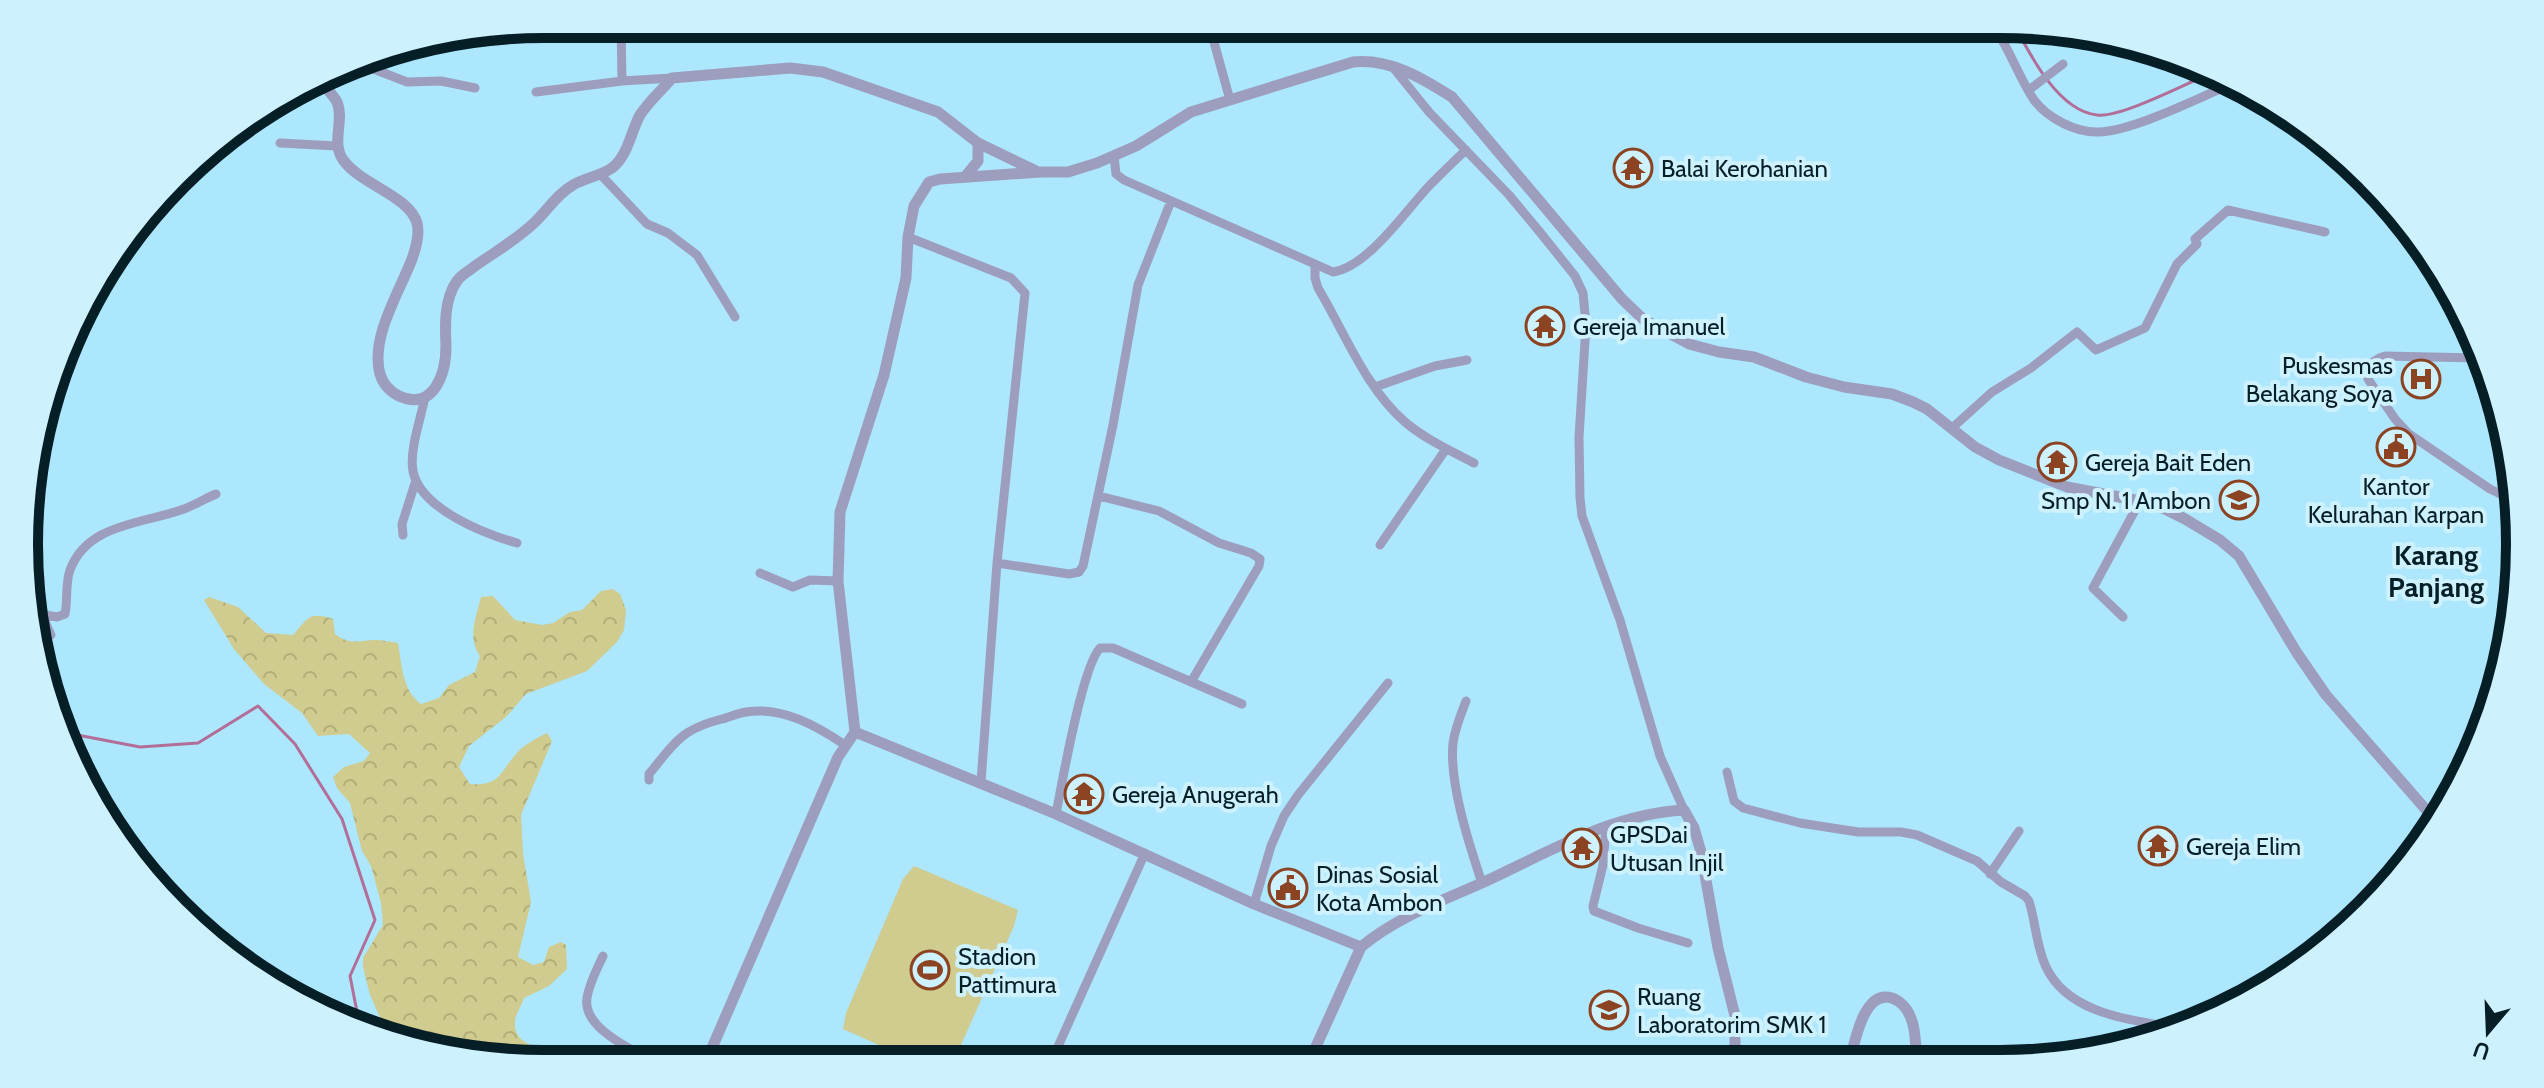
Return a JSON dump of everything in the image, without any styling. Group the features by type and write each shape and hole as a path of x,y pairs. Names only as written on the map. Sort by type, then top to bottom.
{"street":[{"path":"621,38 622,81"},
{"path":"1213,38 1230,100"},
{"path":"2000,38 2036,102 2047,114 2082,131 2113,130 2221,89"},
{"path":"711,1050 789,867 845,745 855,732 838,581 837,534 840,512 884,375 906,278 908,237 914,206 929,182 965,177 1068,172 1114,156 1191,112 1353,62 1371,60 1391,65 1452,97 1622,299 1643,319 1689,344 1754,357 1806,377 1844,387 1903,398 1927,409 1975,447 1999,460 2086,492 2140,501 2185,519 2220,540 2239,556 2326,695 2429,812"},
{"path":"2029,90 2063,64"},
{"path":"1391,65 1429,112 1559,255 1583,293 1586,325 1579,437 1582,516 1620,620 1660,756 1694,828 1701,852 1718,948 1735,1016 1735,1050"},
{"path":"372,68 407,82 441,81 475,88"},
{"path":"536,92 622,81 790,68 823,72 938,112 978,143 1041,172"},
{"path":"325,88 338,105 337,146 340,155 353,171 407,207 417,223 414,252 382,328 377,359 382,379 395,394 417,400 439,384 446,364 446,316 448,301 457,281 533,224 565,190 616,163 641,114 672,78"},
{"path":"280,143 337,146"},
{"path":"965,177 978,161 978,143"},
{"path":"1114,156 1119,177 1315,266 1337,272 1359,260 1466,150"},
{"path":"600,174 647,224 668,233 697,255 735,317"},
{"path":"997,563 1069,574 1079,572 1083,566 1138,285 1171,201"},
{"path":"1951,429 1992,392 2031,368 2077,332 2096,350 2145,328 2177,264 2197,244 2195,239 2228,210 2325,232"},
{"path":"908,237 1011,278 1025,293 997,563 981,782"},
{"path":"1315,266 1316,283 1359,364 1375,387 1405,422 1474,463"},
{"path":"2470,358 2385,356 2370,364 2368,379 2409,434 2504,496"},
{"path":"1375,387 1435,366 1467,360"},
{"path":"425,397 412,459 416,480 431,499 469,525 517,543"},
{"path":"1380,545 1446,449"},
{"path":"403,535 402,524 416,480"},
{"path":"43,615 57,617 65,614 68,576 84,545 125,524 182,509 216,494"},
{"path":"1099,496 1159,511 1219,543 1260,559 1259,566 1191,682"},
{"path":"2123,617 2093,588 2140,501"},
{"path":"760,573 793,587 810,580 838,581"},
{"path":"45,625 51,635"},
{"path":"1056,814 1085,682 1096,651 1113,648 1242,704"},
{"path":"1254,904 1271,846 1284,816 1388,683"},
{"path":"1466,701 1453,740 1452,759 1468,839 1482,883"},
{"path":"649,780 649,774 673,744 688,733 706,723 746,712 762,711 787,716 820,728 845,745"},
{"path":"855,732 981,782 1254,904 1361,947"},
{"path":"1727,772 1734,801 1743,808 1800,823 1858,832 1917,835 1977,861 2029,901 2037,944 2045,966 2058,985 2086,1006 2114,1016 2158,1024"},
{"path":"1314,1050 1361,947 1376,934 1606,826 1649,813 1684,810"},
{"path":"1606,826 1594,911 1688,943"},
{"path":"1990,874 2019,831"},
{"path":"1056,1050 1145,853"},
{"path":"603,956 587,996 586,1012 597,1027 634,1050"},
{"path":"1853,1050 1871,1003 1878,998 1889,997 1900,1002 1912,1019 1917,1050"}],"green space":[{"path":"613,589 620,594 626,610 624,630 617,642 587,671 526,694 506,717 469,746 459,767 470,784 487,783 497,778 518,751 530,742 547,733 552,741 521,815 523,854 531,902 518,957 533,965 544,962 549,947 561,942 566,945 567,969 549,986 524,998 515,1022 521,1039 547,1050 478,1046 383,1023 370,995 363,967 363,958 383,925 381,903 371,866 362,851 350,803 337,788 333,777 344,767 364,761 370,753 349,734 318,736 302,713 264,684 234,649 204,600 209,597 238,607 266,633 293,635 306,620 319,616 333,619 335,634 346,640 398,643 406,684 421,704 439,698 449,685 475,672 480,656 474,642 474,627 481,597 493,596 515,620 542,625 582,610 601,591"},
{"path":"914,866 1018,910 1014,926 959,1050 890,1050 843,1029 846,1013 903,879"}],"waterway":[{"path":"2022,39 2038,67 2059,93 2070,104 2097,115 2136,106 2198,79"},
{"path":"76,735 140,747 198,743 258,706 295,744 342,819 375,920 350,976 357,1014"}],"place":[{"name":"Balai Kerohanian","path":"1633,168"},
{"name":"Gereja Imanuel","path":"1545,326"},
{"name":"Puskesmas Belakang Soya","path":"2421,379"},
{"name":"Kantor Kelurahan Karpan","path":"2396,447"},
{"name":"Gereja Bait Eden","path":"2057,462"},
{"name":"Smp N. 1 Ambon","path":"2239,500"},
{"name":"Gereja Anugerah","path":"1084,794"},
{"name":"Gereja Elim","path":"2158,846"},
{"name":"GPSDai Utusan Injil","path":"1582,848"},
{"name":"Dinas Sosial Kota Ambon","path":"1288,888"},
{"name":"Stadion Pattimura","path":"930,970"},
{"name":"Ruang Laboratorim SMK 1","path":"1609,1010"}],"district":[{"name":"Karang Panjang","path":"2436,571"}]}
